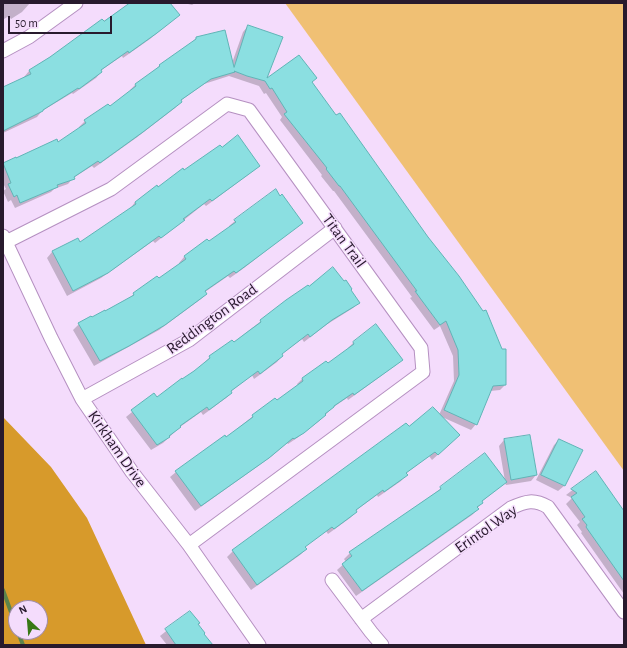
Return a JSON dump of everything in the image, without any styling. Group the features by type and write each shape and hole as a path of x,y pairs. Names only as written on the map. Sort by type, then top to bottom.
{"street":[{"path":"3,51 29,37 76,3"},
{"name":"Titan Trail","path":"5,239 112,189 226,104 249,110 421,348 423,372 190,545"},
{"name":"Reddington Road","path":"82,399 189,340 335,228"},
{"name":"Kirkham Drive","path":"5,239 51,338 82,399 132,472 190,545 259,645"},
{"name":"Erintol Way","path":"361,619 511,508 530,502 539,502 548,507 624,612"},
{"path":"332,580 382,645"}],"shaded area":[{"path":"285,3 624,3 624,471"},
{"path":"3,417 51,467 87,518 146,645 3,645"}],"building":[{"path":"130,3 170,3 180,15 129,53 128,51 101,70 102,72 79,89 78,88 43,111 3,131 3,87 31,74 29,70 50,57 102,19 104,21"},
{"path":"248,25 283,37 267,78 299,55 317,78 312,82 336,115 340,113 428,237 459,276 483,311 486,310 502,349 506,349 506,385 493,386 477,425 444,410 459,375 458,350 446,321 440,325 415,291 417,291 326,169 327,168 284,114 287,112 272,88 270,89 265,81 234,71 235,72 211,79 181,100 182,102 143,132 100,163 98,161 74,177 75,179 57,185 58,187 20,203 17,195 14,197 8,184 11,183 3,163 57,139 58,142 86,123 84,120 108,104 110,106 136,86 135,84 160,66 159,65 196,39 196,37 225,30 234,67"},
{"path":"238,135 260,166 212,201 210,199 161,238 159,236 108,273 73,291 52,251 78,238 80,242 136,204 135,202 157,185 158,187 183,168 184,170 220,145 222,147"},
{"path":"276,189 280,196 282,194 303,223 236,273 234,271 205,291 207,294 165,325 100,361 78,323 105,311 134,295 133,293 157,276 159,278 186,259 184,256 207,239 209,241 236,222 234,220"},
{"path":"333,267 344,281 346,280 360,303 332,320 310,337 308,334 282,354 283,356 260,374 258,371 209,410 207,407 180,426 181,427 169,436 170,437 157,445 131,410 154,393 157,397 194,371 210,358 209,356 232,340 234,342 261,322 260,320 286,300 308,285 309,286"},
{"path":"376,324 403,360 354,395 353,393 334,406 325,414 326,415 304,433 294,439 293,438 269,458 201,506 175,471 225,435 226,437 275,398 277,400 303,381 302,378 326,361 328,363 354,344 353,342"},
{"path":"433,407 460,435 438,455 435,452 406,473 408,475 384,492 383,490 334,529 332,527 305,547 307,549 257,585 232,550 406,423 409,426"},
{"path":"530,435 537,475 511,480 504,439"},
{"path":"559,439 583,450 565,486 541,475"},
{"path":"485,453 507,482 482,501 483,503 477,507 479,509 362,591 342,564 352,556 349,552 441,489 440,487"},
{"path":"596,471 624,511 624,581 586,527 587,525 582,519 585,517 571,497 577,493 571,489"},
{"path":"190,611 200,623 198,624 213,645 176,645 165,629"}],"waterway":[{"path":"3,590 8,604"},
{"path":"21,640 23,645"}]}
